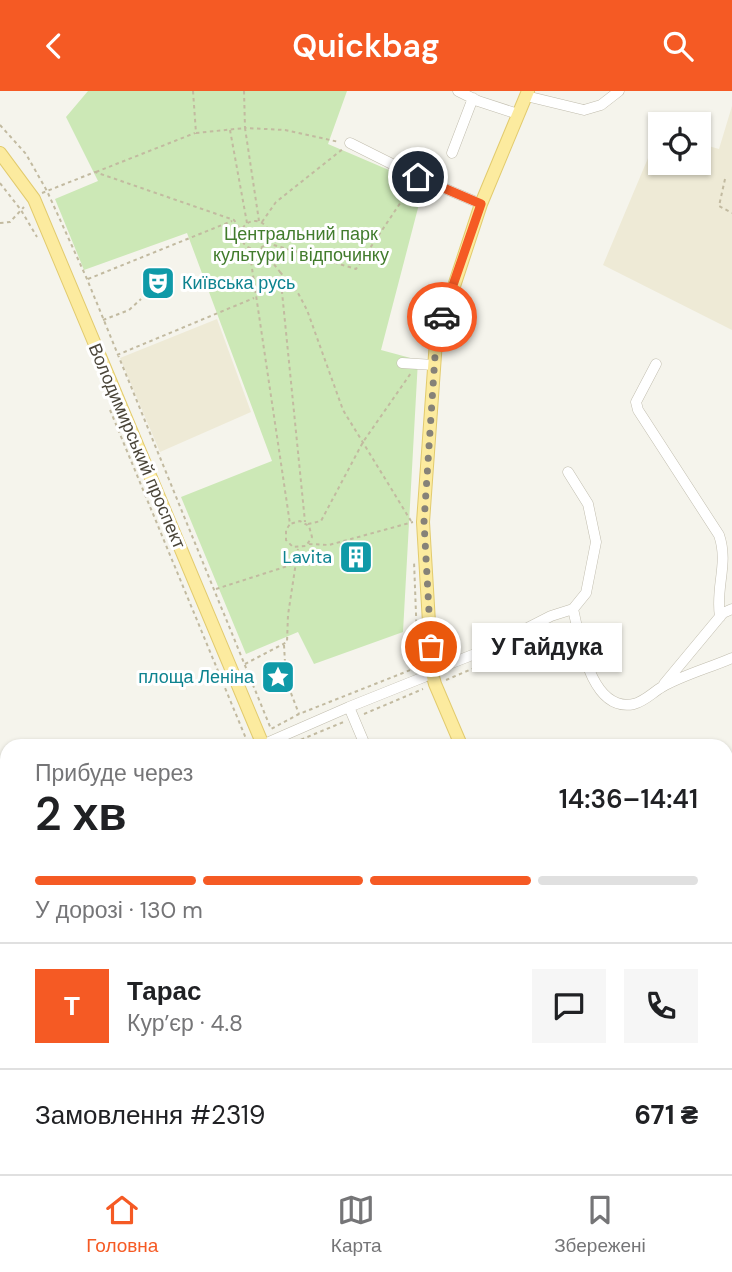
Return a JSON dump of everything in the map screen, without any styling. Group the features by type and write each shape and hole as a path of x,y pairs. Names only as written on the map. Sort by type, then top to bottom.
{"main road":[{"path":"458,739 435,684 437,677 418,522 436,341 481,204 527,94"},
{"name":"Володимирський проспект","path":"0,153 34,199 259,739"}],"street":[{"path":"458,91 519,114"},
{"path":"527,94 584,110 601,105 619,91"},
{"path":"452,153 472,98"},
{"path":"350,143 418,177 481,204"},
{"path":"402,363 434,366"},
{"path":"656,364 636,402 638,410 719,535 725,555 718,590 720,617"},
{"path":"276,739 349,707 437,677 551,616 573,609 586,593 596,542 588,504 568,472"},
{"path":"662,687 720,617 732,608"},
{"path":"573,609 590,674 605,696 621,704 644,700 662,687 732,658"},
{"path":"349,707 362,739"}],"path":[{"path":"193,91 196,133"},
{"path":"244,91 245,128 261,222 268,229 267,243 261,248 249,248"},
{"path":"0,125 26,154 47,191 87,279 271,729 418,667 414,562"},
{"path":"0,223 10,222 20,210 47,191 196,133 245,128 285,130 350,143"},
{"path":"230,129 247,223 241,231"},
{"path":"247,223 261,222 276,202 350,143"},
{"path":"95,172 234,220 241,231 242,240 249,248 290,524"},
{"path":"267,243 356,268 418,177"},
{"path":"725,179 719,206 732,213"},
{"path":"0,184 40,241"},
{"path":"0,194 7,193"},
{"path":"87,279 234,220"},
{"path":"261,248 298,293 307,310 343,411 418,522 329,545 308,544 298,548 286,540 286,530 290,524 300,521 306,524 312,532 308,544"},
{"path":"280,272 306,524"},
{"path":"117,355 255,297"},
{"path":"103,320 129,310 141,299"},
{"path":"306,524 321,521 363,442 417,363"},
{"path":"108,405 246,739"},
{"path":"245,664 288,642 298,548"},
{"path":"214,590 295,563"},
{"path":"284,645 286,680 299,715"},
{"path":"437,677 485,663"}],"shaded area":[{"path":"732,106 732,330 603,265 648,158 648,175 711,175 711,147 719,149"},
{"path":"217,319 251,412 160,452 120,358"}],"green space":[{"name":"Центральний парк культури і відпочинку","path":"88,91 347,91 328,144 424,185 381,350 418,360 403,632 314,664 298,632 246,654 181,497 272,461 187,233 84,270 55,199 98,181 66,117"}],"way so far":[{"path":"431,647 424,522 436,341 442,317"}],"place":[{"name":"Київська русь","path":"158,283"},
{"name":"Lavita","path":"356,557"},
{"name":"У Гайдука","path":"431,647"},
{"name":"площа Леніна","path":"278,677"}],"route":[{"path":"418,177 481,204 442,317"}]}
